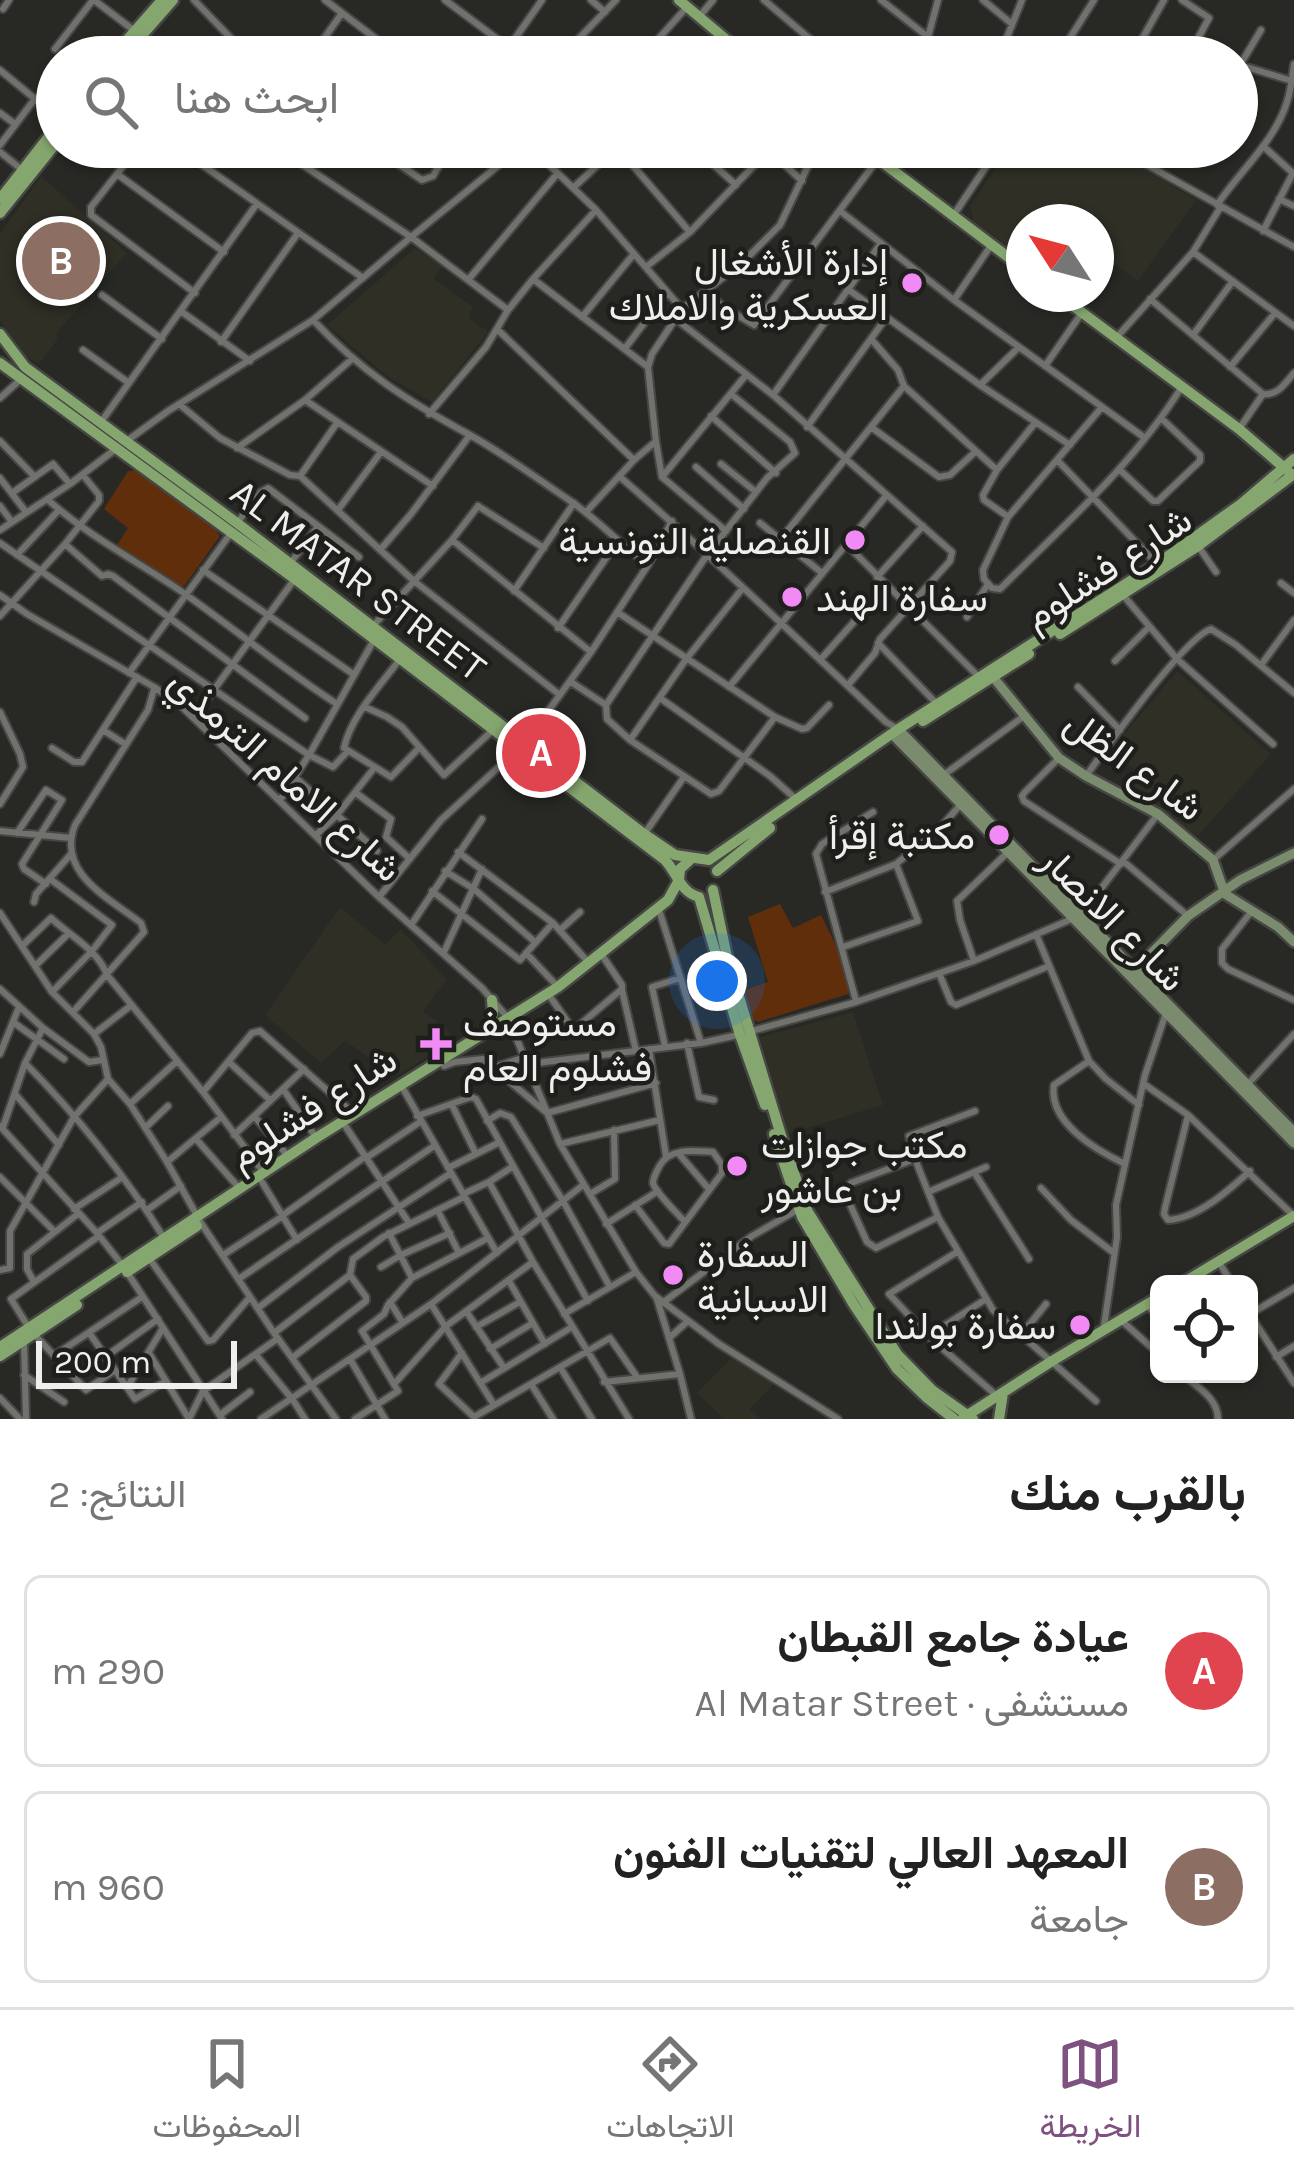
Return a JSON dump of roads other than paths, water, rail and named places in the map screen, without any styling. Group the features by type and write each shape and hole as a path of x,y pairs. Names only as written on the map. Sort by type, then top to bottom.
{"main road":[{"path":"136,36 162,0"},
{"path":"134,36 173,0"},
{"path":"683,3 722,36"},
{"path":"0,199 36,153"},
{"path":"0,213 36,168"},
{"path":"890,168 1006,254"},
{"path":"1082,313 1292,471"},
{"name":"AL MATAR STREET","path":"0,334 25,367 100,423 121,446 522,746 668,851 692,858"},
{"path":"0,363 121,446"},
{"name":"شارع فشلوم","path":"713,866 895,731 1157,564 1292,471"},
{"name":"شارع فشلوم","path":"713,866 895,731 994,677 1122,595 1198,546 1243,507"},
{"path":"371,634 665,860 683,890 696,896 745,1033 799,1209 824,1257 897,1369 926,1397 964,1418"},
{"name":"شارع الظل","path":"994,677 1059,758 1158,814 1214,860 1224,891"},
{"name":"شارع الانصار","path":"895,731 944,775 1166,1013 1248,1084 1294,1132"},
{"name":"شارع الانصار","path":"895,731 1007,853 1135,970 1294,1143"},
{"path":"1135,970 1188,916 1294,853"},
{"path":"555,993 657,912 674,893 683,865 692,858 713,866 716,884 712,890 682,898 657,912"},
{"path":"712,890 745,1033"},
{"path":"1224,891 1292,937"},
{"name":"شارع فشلوم","path":"0,1352 164,1238 346,1127 488,1030 527,1014 657,912"},
{"name":"شارع فشلوم","path":"125,1269 149,1258 316,1138 444,1066 555,993"},
{"path":"488,1030 492,1000"},
{"path":"767,1100 808,1212 888,1342 964,1418"},
{"path":"1197,1275 1294,1216"},
{"path":"964,1418 1150,1303"},
{"path":"999,1419 1000,1395"},
{"path":"926,1397 937,1419"}],"street":[{"path":"3,8 9,0"},
{"path":"65,36 94,0 143,36"},
{"path":"194,0 229,36"},
{"path":"325,0 372,36"},
{"path":"445,0 493,36"},
{"path":"516,36 542,0"},
{"path":"591,0 605,12"},
{"path":"582,36 616,0"},
{"path":"699,17 713,0"},
{"path":"764,0 808,36"},
{"path":"881,0 927,36"},
{"path":"928,36 938,0"},
{"path":"983,0 1012,24"},
{"path":"1007,36 1022,0"},
{"path":"1071,36 1092,0"},
{"path":"1144,36 1164,0"},
{"path":"1182,0 1209,18 1200,36"},
{"path":"660,36 683,3"},
{"path":"325,36 342,13"},
{"path":"1258,36 1261,30"},
{"path":"1258,151 1282,115 1294,64"},
{"path":"0,70 35,99 0,148 22,171"},
{"path":"1258,73 1292,81"},
{"path":"0,91 10,78"},
{"path":"0,113 15,124"},
{"path":"1263,146 1293,173 1263,231"},
{"path":"121,168 91,207 91,215 195,293"},
{"path":"207,168 363,278"},
{"path":"308,168 508,310"},
{"path":"404,168 426,180 438,168"},
{"path":"0,530 179,404 313,320 497,168"},
{"path":"551,168 682,309"},
{"path":"573,188 594,168"},
{"path":"635,168 690,232"},
{"path":"717,168 736,185"},
{"path":"646,268 690,232 751,168"},
{"path":"788,168 802,181"},
{"path":"726,531 662,477 648,367 682,309 775,232 808,168"},
{"path":"707,290 722,306 754,325 871,168"},
{"path":"953,216 985,168"},
{"path":"1151,168 1294,247"},
{"path":"1116,338 1192,252 1243,168"},
{"path":"117,174 224,252"},
{"path":"468,280 557,174"},
{"path":"1279,200 1294,206"},
{"path":"100,423 256,205"},
{"path":"429,414 498,331 532,279 596,211"},
{"path":"840,211 1146,439"},
{"path":"221,342 298,233"},
{"path":"772,395 881,243"},
{"path":"955,300 992,244"},
{"path":"1192,252 1294,326"},
{"path":"582,317 634,254"},
{"path":"532,279 648,367"},
{"path":"1193,335 1233,281"},
{"path":"850,290 1070,446"},
{"path":"625,348 667,292"},
{"path":"102,295 162,339"},
{"path":"1150,299 1263,394 1277,392 1294,373"},
{"path":"182,312 250,361"},
{"path":"1046,366 1082,313"},
{"path":"1230,367 1275,313"},
{"path":"807,427 887,317"},
{"path":"313,320 352,359 429,414 574,503 648,565"},
{"path":"677,320 772,395 950,550 952,556 848,685"},
{"path":"498,331 634,460"},
{"path":"872,340 898,370 904,386 997,470"},
{"path":"980,385 1019,347"},
{"path":"83,350 130,383"},
{"path":"237,448 352,359"},
{"path":"662,477 746,375"},
{"path":"0,398 21,379"},
{"path":"780,540 904,386"},
{"path":"1102,407 1008,517 982,570 994,590 1120,470 1181,388"},
{"path":"731,394 790,442 794,454 767,478 707,555 606,705 607,719 640,747 715,794 776,717"},
{"path":"1239,429 1263,394"},
{"path":"304,400 433,487"},
{"path":"179,404 237,448 300,476 414,581 560,695"},
{"path":"711,416 776,473"},
{"path":"1120,470 1155,501 1200,461 1200,455 1162,419"},
{"path":"300,476 337,423"},
{"path":"1008,517 983,498 984,492 1035,423"},
{"path":"871,427 939,477 950,476 975,452"},
{"path":"380,550 470,435"},
{"path":"0,441 35,478"},
{"path":"586,512 656,442"},
{"path":"338,510 381,452"},
{"path":"1057,460 1157,564"},
{"path":"12,493 53,464 70,484"},
{"path":"721,464 756,492"},
{"path":"696,467 744,508"},
{"path":"0,616 100,499 82,475"},
{"path":"619,476 895,731"},
{"path":"0,478 26,512"},
{"path":"52,748 82,762 149,645 261,492 268,488 359,557"},
{"path":"729,687 886,496"},
{"path":"46,498 78,526 186,595 337,704"},
{"path":"514,592 574,503"},
{"path":"0,506 12,522"},
{"path":"280,800 353,675 371,634 473,511 481,506 544,548"},
{"path":"17,555 59,510"},
{"path":"379,897 441,820 522,746 591,652 672,521"},
{"path":"760,523 822,573"},
{"path":"877,577 923,526"},
{"path":"194,717 268,616 317,527"},
{"path":"452,540 591,652"},
{"path":"558,628 617,542"},
{"path":"0,543 309,755 333,767 347,752"},
{"path":"65,544 304,718"},
{"path":"846,544 978,676"},
{"path":"1198,546 1216,572"},
{"path":"203,570 353,675"},
{"path":"1281,583 1294,592"},
{"path":"967,616 988,584"},
{"path":"820,660 886,586"},
{"path":"632,737 742,588"},
{"name":"شارع الامام الترمذي","path":"0,595 154,687 194,717 492,1000 509,1021 560,1144 636,1272 656,1296"},
{"path":"1122,595 1177,659 1273,745"},
{"path":"617,612 776,717 802,729 830,705"},
{"path":"1261,665 1294,620"},
{"path":"1115,661 1148,628"},
{"path":"1086,776 1177,659 1199,634 1211,629 1294,693"},
{"path":"878,643 937,704"},
{"path":"400,659 344,742 347,752 394,777 419,748"},
{"path":"571,682 606,705"},
{"path":"74,1011 142,935 143,926 84,879 70,854 70,838 148,710 154,687"},
{"path":"1078,687 1120,730"},
{"path":"148,710 170,698"},
{"path":"660,698 797,800"},
{"path":"365,707 395,722 446,775 493,730"},
{"path":"0,712 23,767 0,804"},
{"path":"944,775 1024,716"},
{"path":"103,730 125,744"},
{"path":"1059,758 1025,792 1024,801 1122,863 1188,916"},
{"path":"316,835 375,767"},
{"path":"295,777 376,851"},
{"path":"644,834 684,777"},
{"path":"1214,860 1294,789"},
{"path":"17,833 48,790 62,802 22,864 24,869 112,923 52,992"},
{"path":"356,793 391,819 386,837 410,859"},
{"path":"825,892 896,864 961,804"},
{"path":"856,1002 817,861 818,849 874,812"},
{"path":"495,1067 700,1043 856,1002 974,961 1077,916 1158,814"},
{"path":"411,926 482,819"},
{"path":"0,831 70,838"},
{"path":"458,852 553,923 589,963"},
{"path":"974,961 957,900 1007,853"},
{"path":"34,902 70,854"},
{"path":"842,948 918,920 896,864"},
{"path":"444,952 482,869"},
{"path":"446,871 535,943"},
{"path":"432,891 520,960 553,923"},
{"path":"560,931 580,912"},
{"path":"657,912 700,1043"},
{"path":"1251,912 1222,949 1223,966 1294,1000"},
{"path":"0,913 52,992 94,1034 108,1078 130,1104 250,1297 336,1419"},
{"path":"22,946 51,918 92,951 234,1135 297,1240"},
{"path":"35,966 68,934"},
{"path":"1036,934 1089,1061 1139,1105"},
{"path":"526,952 574,1029 622,989"},
{"path":"604,958 622,985 636,1051"},
{"path":"939,973 956,1005 1049,966"},
{"path":"665,1046 651,990 680,978"},
{"path":"0,989 88,1062 104,1059"},
{"path":"0,1054 19,1006"},
{"path":"94,1034 130,1006"},
{"path":"1104,1330 1116,1205 1143,1084 1166,1013"},
{"path":"7,1027 64,1059"},
{"path":"43,1028 1,1127 125,1269 221,1417 250,1392"},
{"path":"203,1092 257,1031 354,1114"},
{"path":"1248,1084 1294,1034"},
{"path":"687,1042 699,1097 714,1100"},
{"path":"649,1049 666,1156 653,1180 684,1221"},
{"path":"444,1066 479,1059 495,1067 547,1113 656,1084"},
{"path":"1089,1061 1057,1082 1053,1096 1072,1128 1125,1163"},
{"path":"130,1104 177,1062"},
{"path":"229,1062 271,1101"},
{"path":"25,1063 142,1202 164,1238"},
{"path":"234,1135 304,1069"},
{"path":"0,1270 10,1268 4,1239 74,1118 108,1078"},
{"path":"1143,1084 1188,1115 1294,1216"},
{"path":"403,1088 497,1253"},
{"path":"284,1089 316,1138"},
{"path":"15,1094 59,1145"},
{"path":"223,1255 419,1119 474,1097 588,1300"},
{"path":"452,1105 476,1154"},
{"path":"145,1128 168,1106"},
{"path":"975,1111 910,1134 938,1217 997,1315 1096,1402"},
{"path":"487,1121 500,1113 509,1114 610,1287"},
{"path":"1188,1115 1165,1208 1168,1220 1183,1218 1224,1195 1250,1171"},
{"path":"254,1116 289,1157"},
{"path":"167,1162 220,1118"},
{"path":"560,1144 660,1120"},
{"path":"346,1127 409,1223"},
{"path":"590,1194 616,1179 614,1130"},
{"path":"196,1139 240,1189"},
{"path":"258,1308 338,1247 500,1142"},
{"path":"240,1278 434,1146"},
{"path":"635,1205 666,1244 722,1173 717,1155 710,1151 666,1156"},
{"path":"678,1152 708,1188"},
{"path":"915,1159 850,1183 844,1191 867,1243 876,1248 938,1217"},
{"path":"149,1353 189,1419 203,1391 350,1275 353,1259 389,1233 439,1211 513,1166"},
{"path":"928,1192 986,1167"},
{"path":"974,1172 1029,1259"},
{"path":"0,1178 55,1232"},
{"path":"34,1282 27,1269 27,1253 122,1178"},
{"path":"489,1182 629,1419"},
{"path":"265,1418 431,1304 584,1184"},
{"path":"147,1210 181,1186"},
{"path":"1041,1188 1071,1220 1114,1252"},
{"path":"606,1224 658,1191"},
{"path":"115,1370 88,1390 84,1388 29,1334 10,1299 142,1202"},
{"path":"665,1301 799,1209"},
{"path":"439,1211 459,1252"},
{"path":"389,1233 412,1278"},
{"path":"381,1268 450,1233"},
{"path":"355,1419 398,1392 362,1331 384,1314 412,1278 488,1238"},
{"path":"957,1252 889,1294 928,1336 1000,1395"},
{"path":"149,1258 208,1341 250,1297"},
{"path":"395,1383 446,1325 533,1262"},
{"path":"1219,1262 1227,1275"},
{"path":"564,1314 636,1272"},
{"path":"292,1358 367,1299 350,1275"},
{"path":"509,1281 545,1344"},
{"path":"1258,1309 1294,1288"},
{"path":"656,1296 688,1322 838,1419"},
{"path":"656,1296 691,1419"},
{"path":"54,1355 142,1297"},
{"path":"928,1336 986,1299"},
{"path":"476,1327 521,1301"},
{"path":"390,1302 403,1323"},
{"path":"431,1304 494,1405"},
{"path":"1021,1335 1046,1304"},
{"path":"1146,1305 1150,1309"},
{"path":"466,1311 503,1368"},
{"path":"105,1357 158,1319"},
{"path":"1120,1319 1150,1346"},
{"path":"669,1338 688,1322"},
{"path":"490,1349 534,1323"},
{"path":"480,1383 572,1327"},
{"path":"1258,1327 1294,1383"},
{"path":"127,1388 164,1328"},
{"path":"23,1419 29,1334"},
{"path":"89,1334 137,1399 166,1382"},
{"path":"462,1353 440,1379 440,1386 471,1417 611,1338 637,1377"},
{"path":"1276,1357 1294,1346"},
{"path":"255,1354 304,1419"},
{"path":"350,1359 385,1419"},
{"path":"560,1367 592,1419"},
{"path":"604,1382 680,1374"},
{"path":"24,1375 64,1402"},
{"path":"1192,1383 1212,1400 1218,1419"},
{"path":"531,1384 553,1419"},
{"path":"0,1398 23,1419"},
{"path":"536,1419 545,1407"}],"place":[{"name":"المعهد العالي لتقنيات الفنون","path":"61,261"},
{"name":"إدارة الأشغال العسكرية والاملاك","path":"912,283"},
{"name":"القنصلية التونسية","path":"855,540"},
{"name":"سفارة الهند","path":"792,597"},
{"name":"عيادة جامع القبطان","path":"541,753"},
{"name":"مكتبة إقرأ","path":"999,835"},
{"name":"مستوصف فشلوم العام","path":"436,1044"},
{"name":"مكتب جوازات بن عاشور","path":"737,1166"},
{"name":"السفارة الاسبانية","path":"673,1275"},
{"name":"سفارة بولندا","path":"1080,1325"}]}
